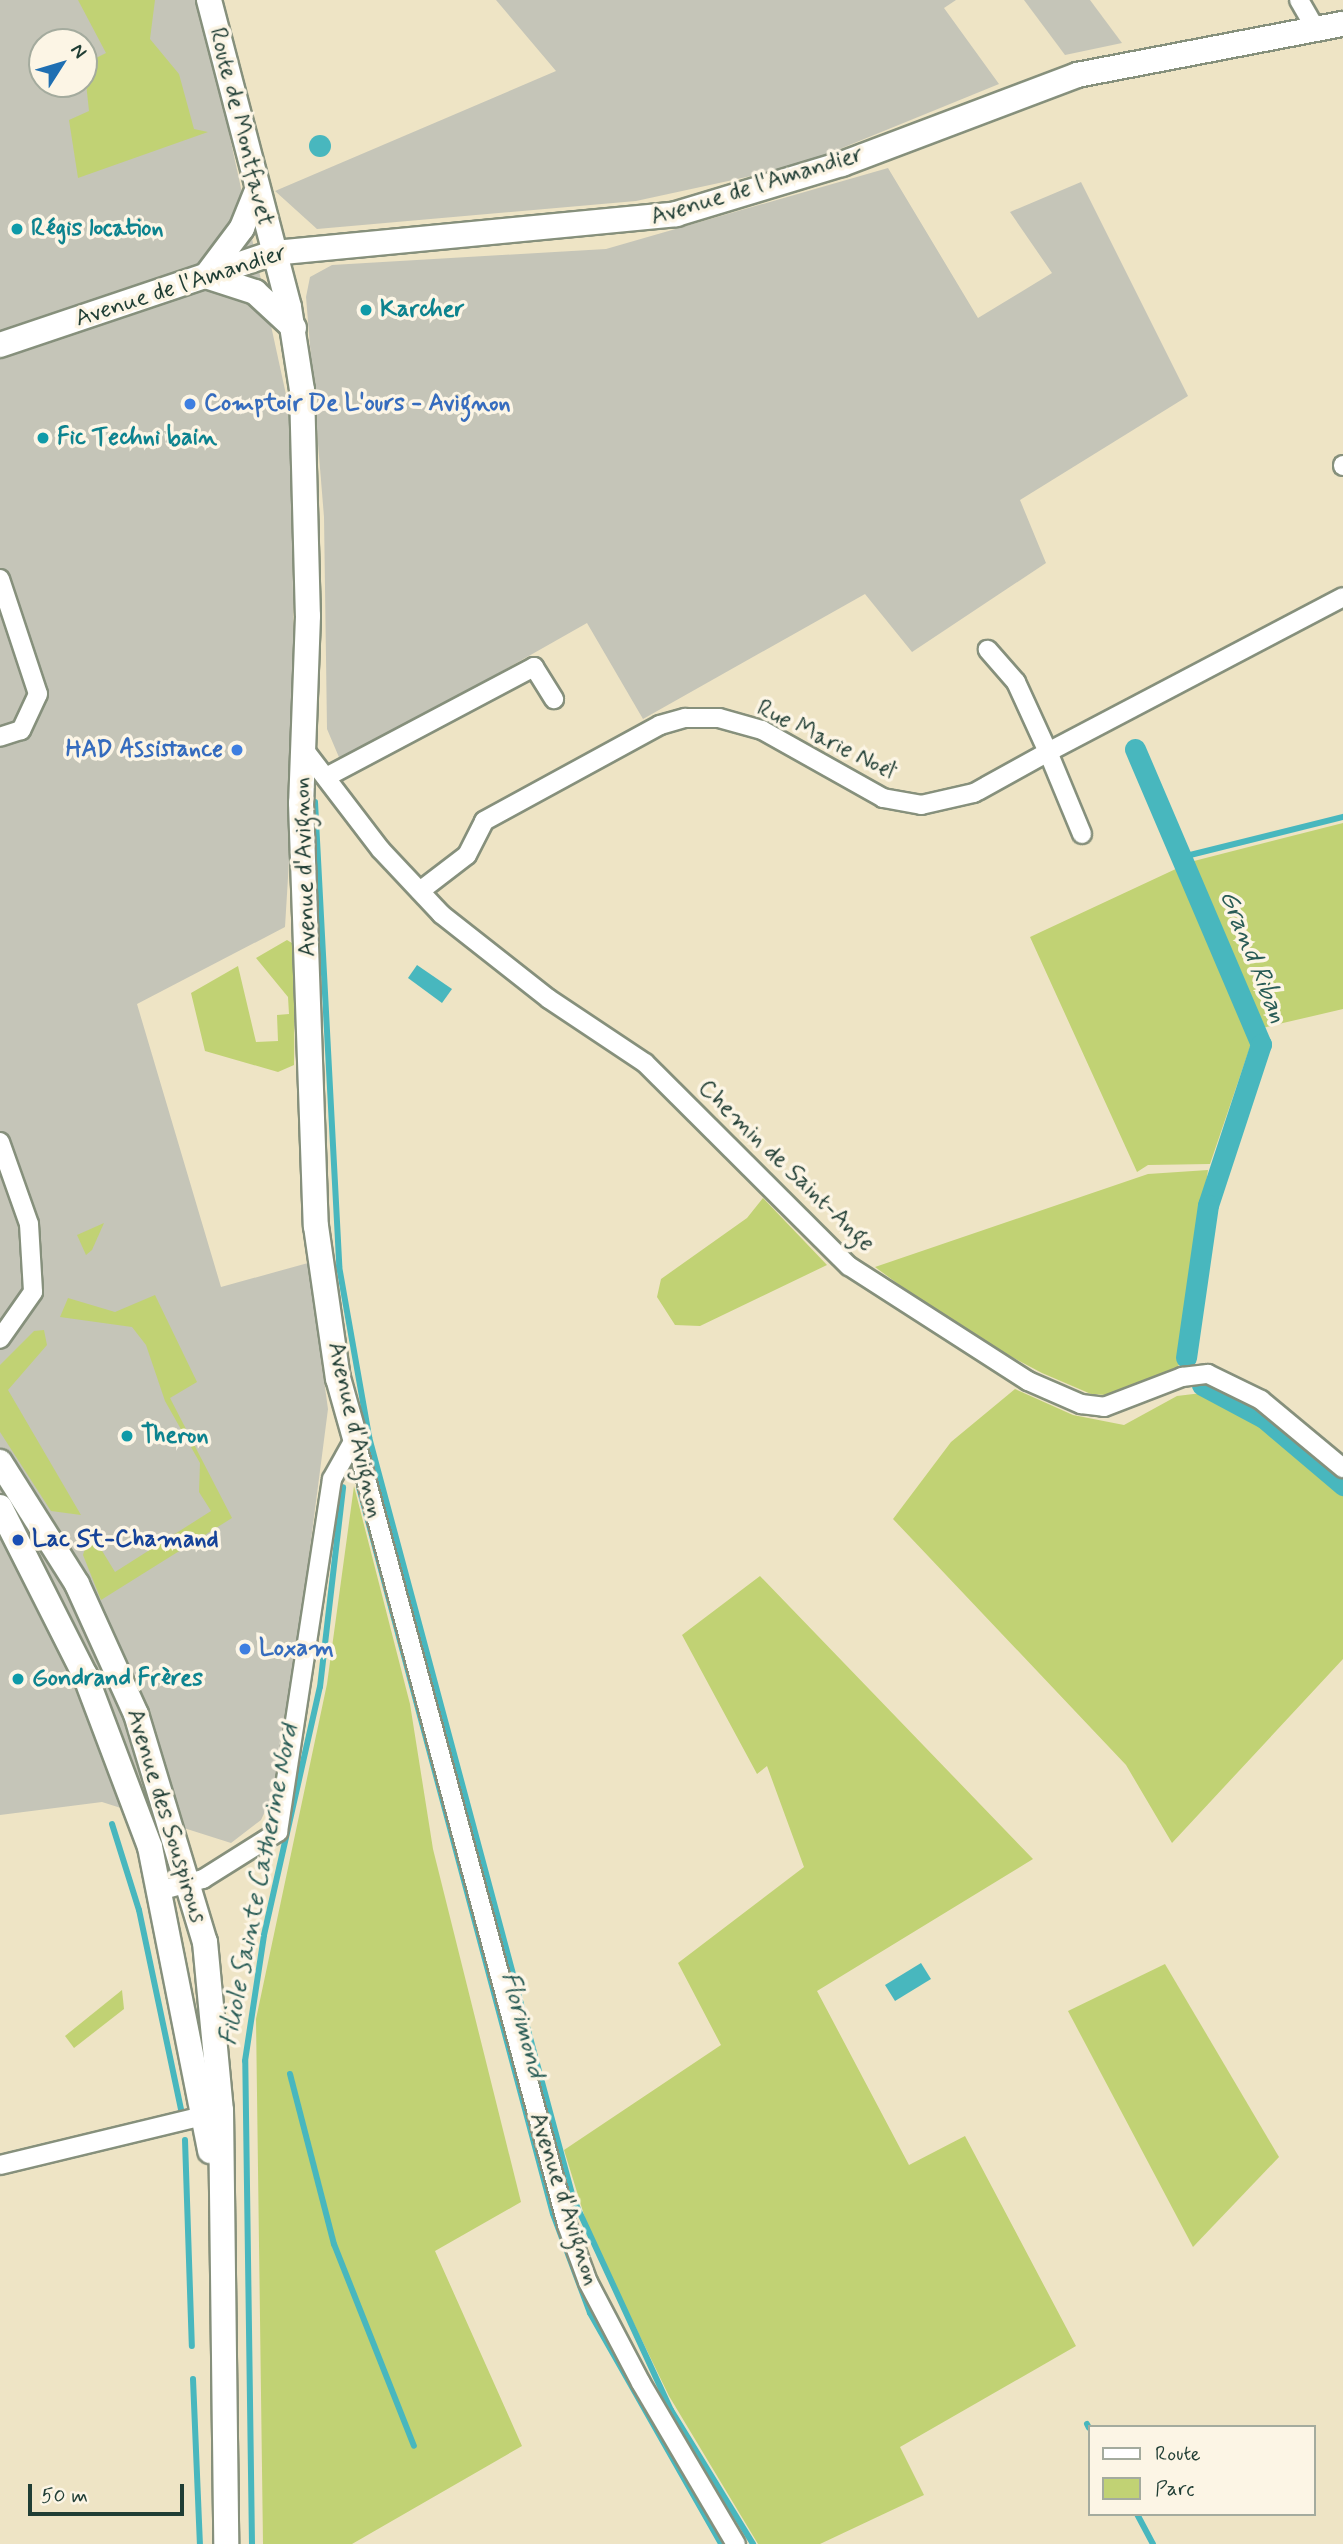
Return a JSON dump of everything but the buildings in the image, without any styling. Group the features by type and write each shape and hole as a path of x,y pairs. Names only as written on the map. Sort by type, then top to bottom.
{"main road":[{"name":"Route de Montfavet","path":"209,0 256,193 274,253"},
{"name":"Avenue de l'Amandier","path":"0,345 274,253 676,214 842,164 1077,75 1343,24"},
{"path":"256,193 242,228 206,276 255,292 294,328"},
{"name":"Avenue d'Avignon","path":"274,253 294,328 308,499 303,748 316,1226 338,1378 355,1437"},
{"name":"Avenue des Souspirous","path":"0,1462 54,1543 110,1653 192,1883 213,1997 212,2113 219,2204 226,2544"},
{"name":"Avenue des Souspirous","path":"0,1507 90,1686 150,1847 212,2113"}],"street":[{"path":"1299,0 1316,30"},
{"path":"0,579 38,694 20,730 0,737"},
{"name":"Rue Marie Noël","path":"420,891 467,855 484,821 660,725 685,718 719,718 762,730 840,779 883,798 921,805 974,793 1343,597"},
{"path":"988,650 1016,682 1082,834"},
{"path":"330,775 534,667 554,699"},
{"name":"Chemin de Saint-Ange","path":"303,748 330,775 381,850 420,891 549,999 646,1063 849,1266 925,1318 1081,1404 1104,1407 1140,1398 1182,1377 1208,1374 1230,1381 1343,1468"},
{"path":"0,1142 29,1224 33,1292 0,1339"},
{"path":"159,1891 192,1883 278,1832 332,1479 355,1437"},
{"name":"Avenue d'Avignon","path":"355,1437 567,2225 636,2374 736,2544"},
{"path":"0,2165 212,2113"}],"shaded area":[{"path":"0,0 200,0 292,422 294,779 285,927 137,1004 221,1287 308,1263 328,1409 280,1780 261,1820 231,1843 102,1802 0,1815"},
{"path":"496,0 956,0 944,8 999,84 798,166 636,201 317,229 275,191 556,71"},
{"path":"1024,0 1090,0 1122,43 1065,55"},
{"path":"888,168 978,318 1052,273 1010,212 1081,182 1188,396 1020,500 1046,563 912,652 865,594 643,719 587,623 341,762 327,729 324,517 306,297 310,277 332,265 606,249"}],"green space":[{"path":"78,0 155,0 150,39 179,74 194,129 208,132 78,178 69,120 89,111 88,98 98,98 98,57 106,53 98,38 98,28 93,28"},
{"path":"1343,823 1343,1009 1262,1028 1190,862"},
{"path":"1180,867 1251,1044 1210,1164 1148,1165 1137,1172 1030,937"},
{"path":"287,940 295,945 294,1065 278,1072 205,1051 191,993 238,966 256,1042 278,1041 277,1015 289,1014 288,997 256,958"},
{"path":"1208,1170 1178,1369 1121,1396 1091,1394 1042,1373 961,1330 875,1267 1148,1174"},
{"path":"763,1198 827,1265 700,1326 675,1325 657,1297 661,1279 747,1218"},
{"path":"104,1223 92,1250 86,1255 77,1235"},
{"path":"155,1295 197,1382 170,1398 232,1518 101,1600 83,1555 90,1531 115,1572 211,1511 199,1492 200,1463 165,1401 146,1345 132,1327 60,1317 68,1298 115,1312"},
{"path":"44,1330 47,1345 8,1390 81,1515 51,1511 0,1432 0,1365 34,1331"},
{"path":"1015,1389 1073,1415 1124,1425 1177,1396 1210,1392 1252,1413 1343,1486 1343,1659 1172,1843 1126,1765 893,1519 951,1442"},
{"path":"354,1486 410,1704 433,1849 521,2202 435,2251 522,2446 352,2544 263,2544 256,2019 327,1684"},
{"path":"760,1576 1033,1859 817,1991 909,2165 965,2136 1076,2346 900,2447 924,2495 820,2544 758,2544 669,2396 589,2231 564,2150 721,2045 678,1963 804,1867 767,1766 757,1774 682,1635"},
{"path":"1165,1964 1279,2157 1193,2247 1068,2011"},
{"path":"122,1990 124,2009 74,2048 65,2036"}],"water":[{"path":"320,135 328,138 331,146 328,154 320,157 312,154 309,146 312,138"},
{"path":"417,965 452,989 442,1003 408,978"},
{"path":"921,1963 931,1979 895,2001 885,1985"}],"waterway":[{"name":"Grand Riban","path":"1135,749 1261,1044 1208,1205 1186,1357"},
{"path":"315,802 339,1266 369,1437 573,2198 671,2410 753,2544"},
{"path":"1182,857 1343,817"},
{"name":"Grand Riban","path":"1202,1385 1264,1418 1343,1485"},
{"name":"Filiole Sainte Catherine Nord","path":"252,2544 245,2061 264,1935 320,1687 343,1487"},
{"name":"Florimond","path":"359,1487 553,2214 590,2313 721,2544"},
{"path":"112,1824 139,1910 181,2110"},
{"path":"290,2074 334,2244 414,2446"},
{"path":"185,2140 192,2346"},
{"path":"193,2379 200,2544"},
{"path":"1138,2516 1153,2544"}],"place":[{"name":"Régis location","path":"17,229"},
{"name":"Karcher","path":"366,310"},
{"name":"Comptoir De L'ours - Avignon","path":"190,404"},
{"name":"Fic Techni bain","path":"43,438"},
{"name":"HAD Assistance","path":"237,750"},
{"name":"Theron","path":"127,1436"},
{"name":"Lac St-Chamand","path":"18,1540"},
{"name":"Loxam","path":"245,1649"},
{"name":"Gondrand Frères","path":"18,1679"}]}
